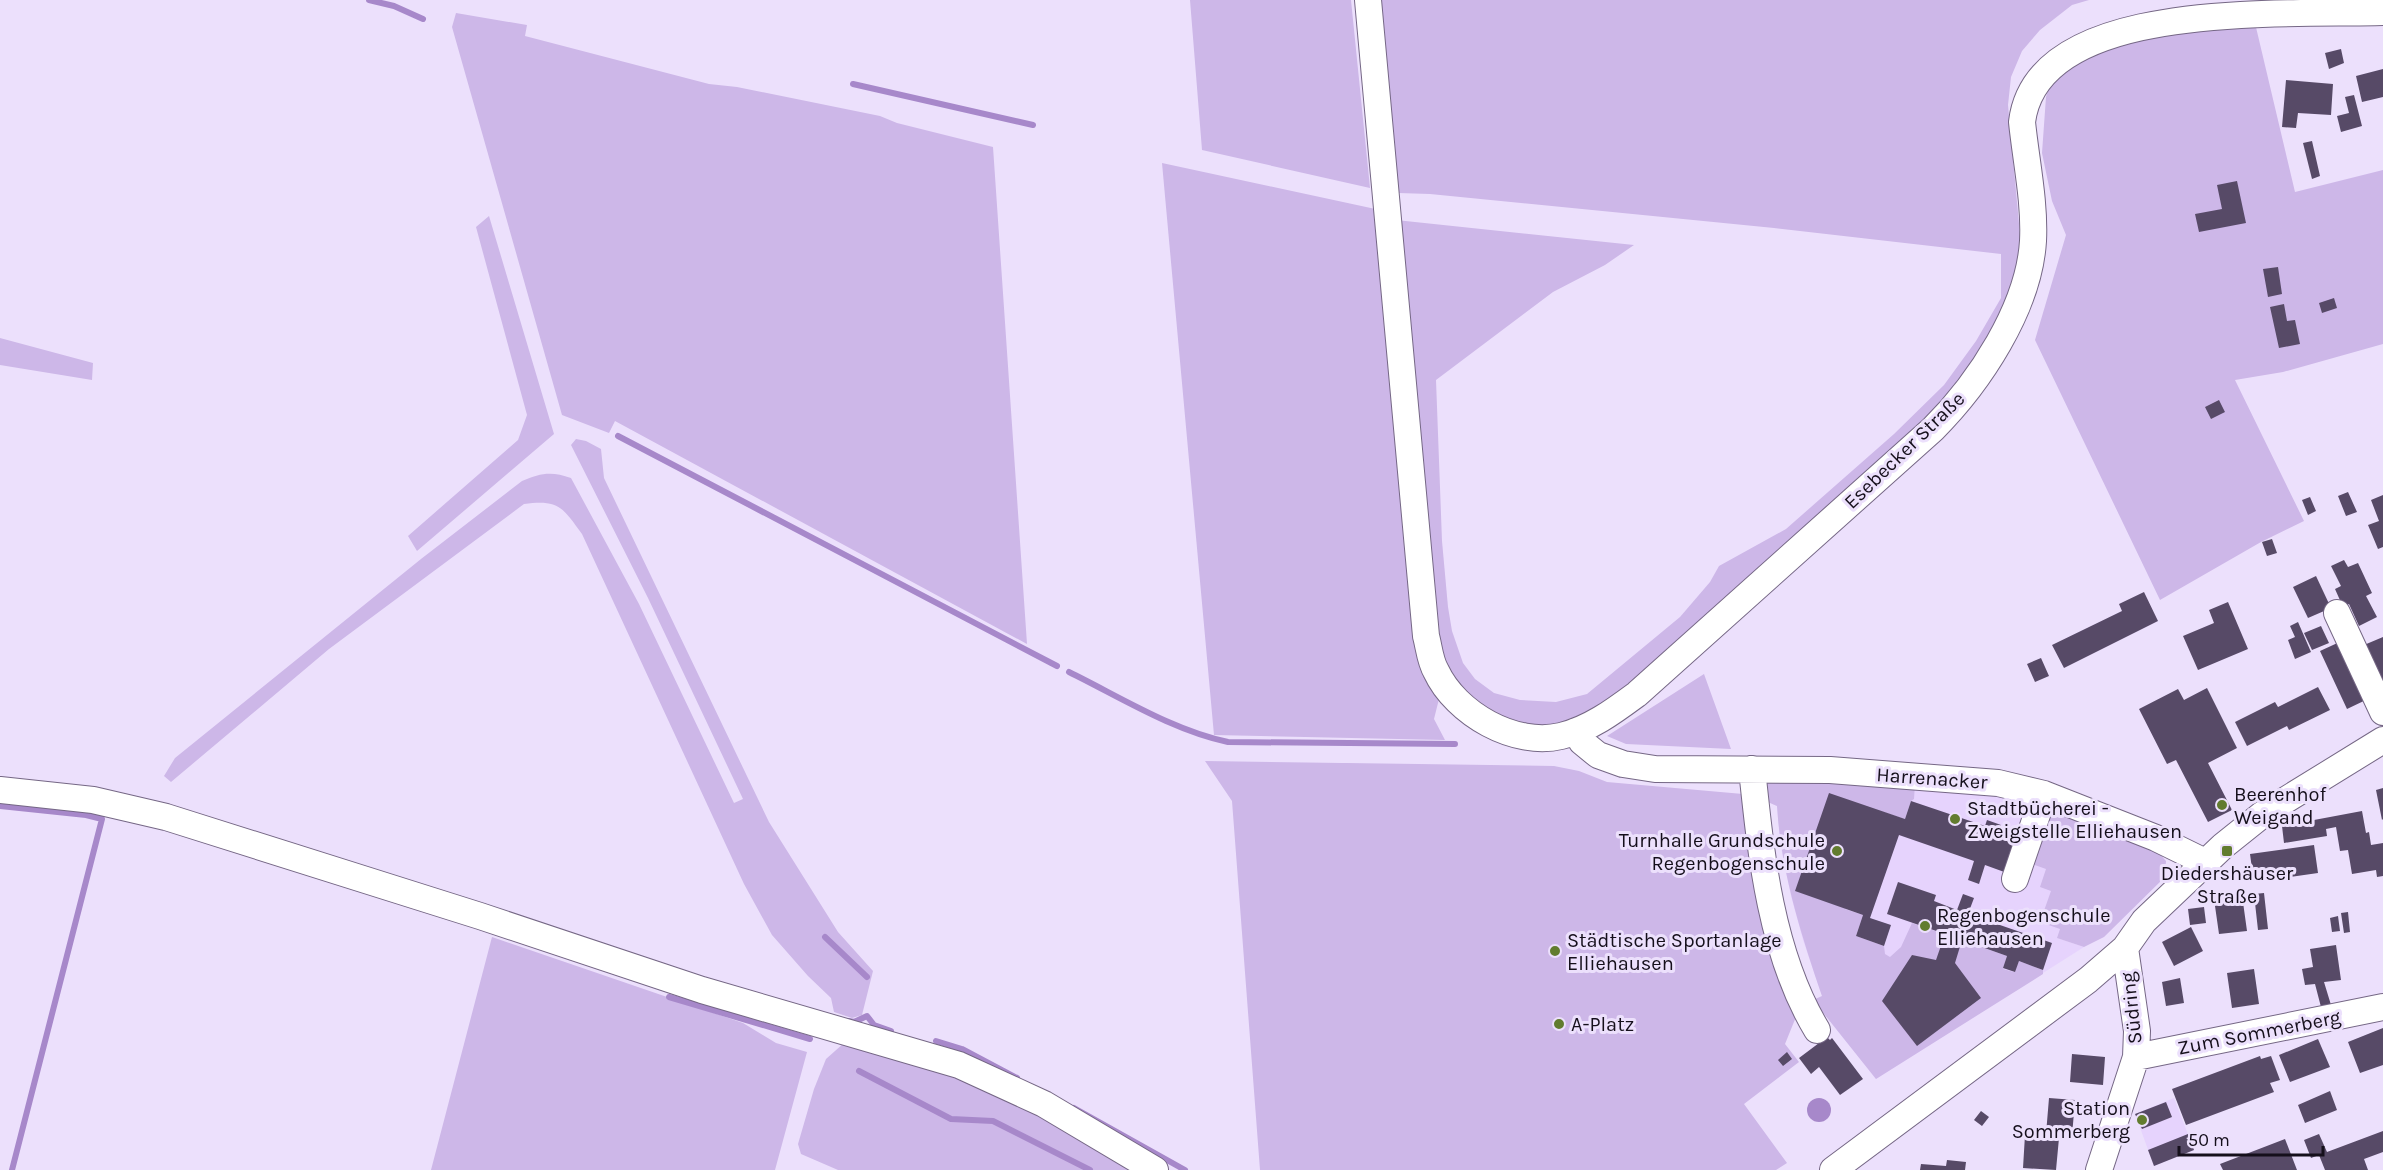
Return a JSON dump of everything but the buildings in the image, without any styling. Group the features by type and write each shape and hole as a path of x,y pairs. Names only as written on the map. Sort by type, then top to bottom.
{"street":[{"name":"Esebecker Straße","path":"1368,0 1425,624 1435,670 1448,690 1462,704 1497,729 1518,736 1539,739 1562,736 1605,718 1637,694 1933,429 1960,400 1980,372 2009,320 2028,270 2033,227 2022,122 2023,112 2035,71 2057,44 2094,22 2113,16 2167,7 2209,4 2358,13 2383,12"},
{"path":"2337,613 2383,712"},
{"name":"Harrenacker","path":"1576,731 1582,742 1598,755 1623,764 1655,769 1830,770 1998,783 2044,794 2156,838 2205,862"},
{"path":"1833,1170 2088,980 2125,948 2144,921 2205,862 2263,814 2383,740"},
{"path":"1752,769 1761,852 1773,915 1807,1014 1817,1030"},
{"path":"0,789 93,800 166,817 480,916 702,990 958,1065 1044,1104 1155,1170"},
{"path":"2014,879 2044,794"},
{"name":"Südring","path":"2098,1170 2136,1057 2137,1031 2125,948"},
{"name":"Zum Sommerberg","path":"2136,1057 2383,1007"}],"shaded area":[{"path":"1190,0 1351,0 1370,188 1202,150"},
{"path":"1379,0 2089,0 2072,5 2040,30 2022,51 2011,77 2008,105 2022,256 2001,316 1956,390 1805,533 1598,711 1553,727 1515,725 1468,698 1440,658 1396,220 1634,245 1605,265 1553,292 1436,380 1442,541 1452,631 1463,663 1475,679 1494,693 1520,700 1556,702 1587,694 1680,617 1710,582 1719,566 1786,529 1894,434 1944,385 1976,341 2001,298 2001,254 1774,228 1430,194 1398,193"},
{"path":"456,13 527,25 525,36 709,84 737,87 880,116 897,123 993,147 1027,644 615,421 609,433 562,415 452,27"},
{"path":"2255,23 2295,192 2383,170 2383,344 2283,372 2235,380 2304,521 2261,542 2160,600 2035,340 2066,235 2052,201 2042,153 2046,97 2051,82 2121,33"},
{"path":"1162,163 1380,210 1440,695 1434,719 1445,740 1214,735"},
{"path":"489,216 554,434 417,551 408,536 518,440 527,415 476,227"},
{"path":"0,338 93,363 92,380 0,365"},
{"path":"576,439 586,441 601,449 604,478 769,822 838,932 873,971 862,1015 852,1018 834,1012 831,998 772,935 744,884 582,534 565,512 553,504 524,504 329,649 171,782 164,776 175,758 421,559 522,481 535,476 552,474 571,478 639,604 734,803 743,799 648,598 571,445"},
{"path":"1704,674 1731,749 1626,744 1607,736"},
{"name":"Städtische Sportanlage Elliehausen","path":"1205,761 1554,766 1579,771 1607,782 1743,794 1753,878 1765,935 1785,988 1798,1012 1785,1044 1799,1062 1744,1104 1787,1163 1776,1170 1260,1170 1232,801"},
{"name":"Regenbogenschule Elliehausen","path":"1765,780 1996,790 2057,808 2046,869 2061,929 2058,938 2084,947 1876,1079 1825,1015 1822,996 1791,896 1780,843 1777,806 1761,799"},
{"path":"1765,780 1915,784 1914,799 1911,801 1905,819 1880,811 1845,909 1863,915 1856,936 1884,946 1885,954 1890,957 1901,947 1912,923 2007,956 2003,969 2014,972 2019,961 2043,970 2043,974 1876,1079 1813,1000 1822,996 1787,879 1777,806 1761,799"},
{"path":"2057,808 2089,823 2088,826 2099,830 2101,828 2159,853 2166,861 2165,877 2104,937 2084,947 2057,938 2060,929 2040,922 2051,891 2040,887 2046,869 2026,862 2050,812"},
{"path":"492,937 743,1023 776,1043 807,1052 775,1170 431,1170"},
{"path":"844,1043 924,1067 992,1093 1054,1124 1134,1170 838,1170 801,1154 798,1144 814,1089 826,1059"},
{"path":"1819,1098 1827,1102 1831,1110 1827,1118 1819,1122 1811,1118 1807,1110 1811,1102"},
{"path":"2174,1098 2194,1150 2154,1166 2135,1114"}],"waterway":[{"path":"369,0 394,6 423,19"},
{"path":"853,84 1033,125"},
{"path":"618,436 1057,666"},
{"path":"1069,672 1187,730 1228,742 1455,744"},
{"path":"0,806 86,815 102,819 12,1170"},
{"path":"825,937 867,977"},
{"path":"669,997 810,1039"},
{"path":"849,1021 854,1022 867,1016 874,1025 891,1031"},
{"path":"936,1041 962,1049 1017,1078"},
{"path":"859,1071 951,1119 993,1121 1090,1170"},
{"path":"1074,1108 1185,1170"}],"place":[{"name":"Beerenhof Weigand","path":"2222,805"},
{"name":"Stadtbücherei - Zweigstelle Elliehausen","path":"1955,819"},
{"name":"Turnhalle Grundschule Regenbogenschule","path":"1837,851"},
{"name":"Diedershäuser Straße","path":"2227,851"},
{"name":"Regenbogenschule Elliehausen","path":"1925,926"},
{"name":"Städtische Sportanlage Elliehausen","path":"1555,951"},
{"name":"A-Platz","path":"1559,1024"},
{"name":"Station Sommerberg","path":"2142,1120"}]}
